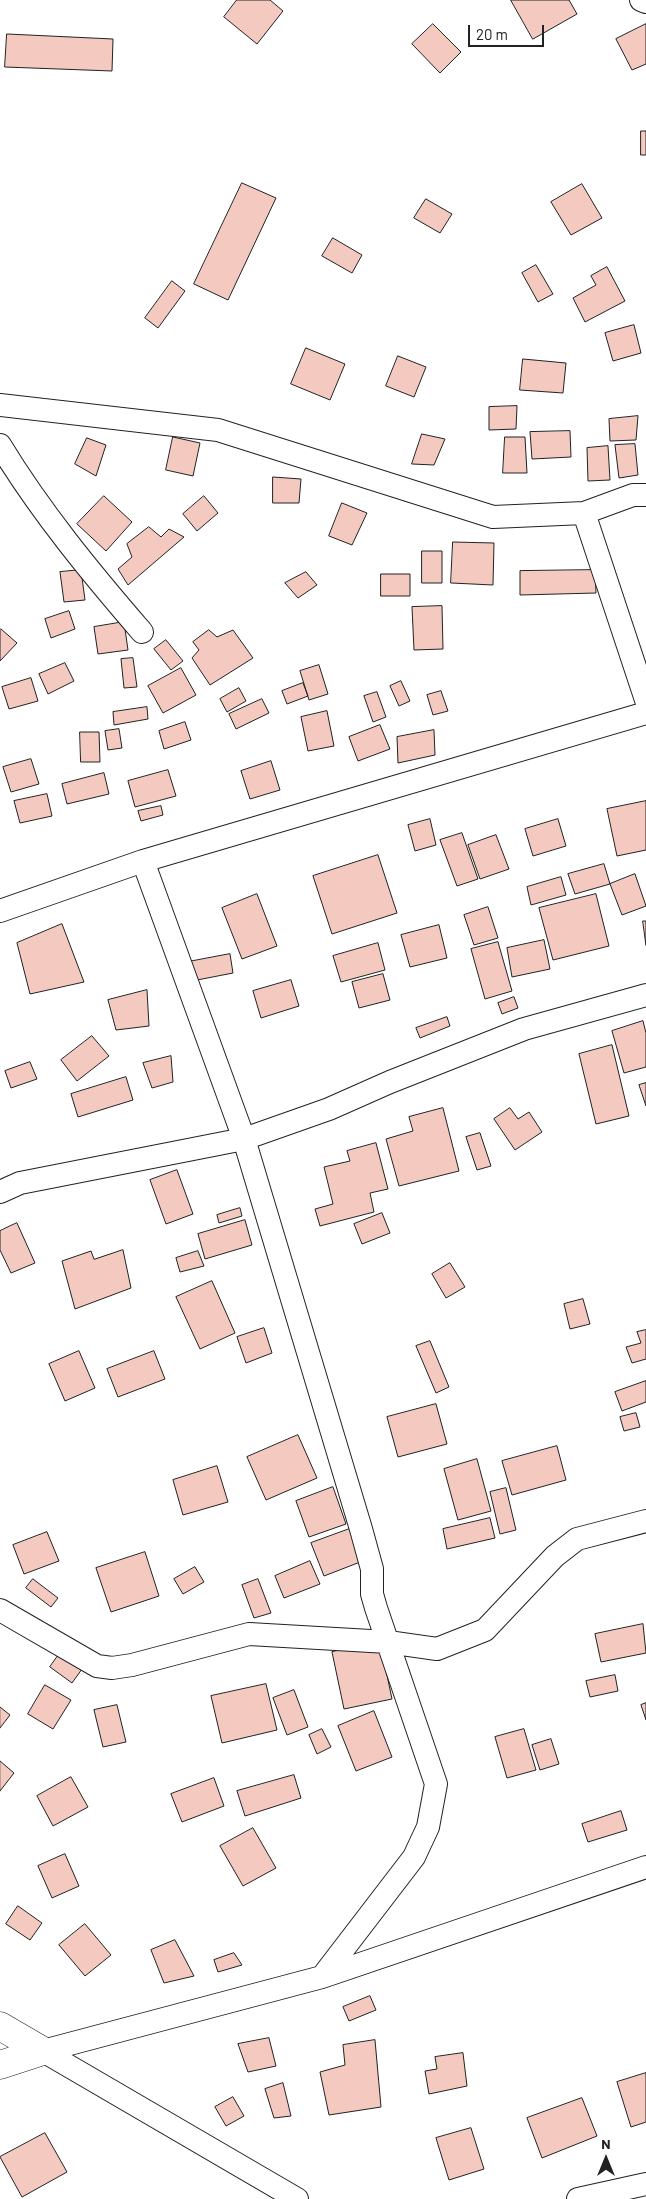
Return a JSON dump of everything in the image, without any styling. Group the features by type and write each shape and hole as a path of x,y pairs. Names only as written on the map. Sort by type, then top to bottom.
{"street":[{"path":"641,0 646,2"},
{"path":"0,405 218,430 493,517 584,514 634,495 646,495"},
{"path":"0,445 20,478 98,581 142,632"},
{"path":"584,514 646,700"},
{"path":"0,911 143,861 646,713"},
{"path":"143,861 244,1139 361,1529 372,1570 372,1594 436,1784 428,1827 414,1857 322,1977"},
{"path":"0,1192 20,1183 244,1139 329,1109 390,1082 524,1029 646,995"},
{"path":"0,1610 97,1666 112,1668 132,1665 249,1634 388,1642 437,1649 485,1630 555,1556 577,1539 646,1521"},
{"path":"0,2065 43,2051 322,1977 646,1867"},
{"path":"0,2026 297,2199"},
{"path":"578,2199 646,2184"}],"building":[{"path":"237,0 270,0 283,11 257,44 224,17"},
{"path":"511,0 569,0 577,14 533,39"},
{"path":"433,24 461,52 440,73 412,44"},
{"path":"646,24 646,64 632,70 616,39"},
{"path":"7,34 113,39 112,71 5,67"},
{"path":"641,131 646,131 646,155 641,155"},
{"path":"242,183 276,198 228,300 194,284"},
{"path":"582,184 602,218 571,235 551,202"},
{"path":"426,199 452,214 440,233 414,218"},
{"path":"333,238 362,255 352,273 322,256"},
{"path":"536,265 553,294 538,302 522,273"},
{"path":"607,267 625,301 585,322 573,298 596,285 591,276"},
{"path":"172,281 185,291 158,328 145,318"},
{"path":"634,325 641,353 613,361 605,333"},
{"path":"306,348 345,364 330,400 291,384"},
{"path":"398,356 426,367 414,397 386,386"},
{"path":"523,359 566,363 563,393 520,390"},
{"path":"517,406 516,429 489,430 489,407"},
{"path":"638,416 636,440 610,441 609,419"},
{"path":"570,431 571,457 532,459 530,432"},
{"path":"422,434 445,439 434,465 412,464"},
{"path":"173,437 200,443 193,476 166,470"},
{"path":"505,437 525,437 527,473 503,473"},
{"path":"87,438 106,445 96,476 75,464"},
{"path":"635,444 638,475 619,478 615,445"},
{"path":"608,446 610,480 588,481 587,448"},
{"path":"273,477 301,479 299,503 273,503"},
{"path":"104,496 132,522 106,551 77,524"},
{"path":"204,496 218,513 197,531 183,514"},
{"path":"342,503 367,513 352,545 329,536"},
{"path":"149,527 161,537 169,529 184,537 128,585 118,569 132,557 127,544"},
{"path":"453,542 494,543 493,585 451,583"},
{"path":"422,551 442,551 442,583 422,583"},
{"path":"81,570 85,600 64,602 60,572"},
{"path":"595,570 596,593 520,595 520,571"},
{"path":"306,572 317,585 298,598 285,583"},
{"path":"381,574 410,574 410,596 381,596"},
{"path":"442,606 443,649 414,650 412,607"},
{"path":"69,611 75,629 51,638 45,619"},
{"path":"124,622 128,650 98,654 94,627"},
{"path":"0,630 17,643 0,661"},
{"path":"209,630 217,637 233,630 253,658 210,685 192,658 199,650 193,642"},
{"path":"166,640 183,661 171,670 154,649"},
{"path":"133,658 137,687 124,688 121,659"},
{"path":"65,663 74,681 48,694 39,674"},
{"path":"319,665 328,694 309,700 300,671"},
{"path":"181,668 196,695 163,713 148,686"},
{"path":"31,678 38,701 9,709 2,687"},
{"path":"401,681 410,701 399,706 390,686"},
{"path":"303,683 308,696 287,704 282,691"},
{"path":"239,688 246,701 227,712 220,699"},
{"path":"441,691 448,711 433,715 427,695"},
{"path":"377,692 386,717 373,722 364,696"},
{"path":"262,699 269,713 236,729 229,714"},
{"path":"147,707 148,719 114,725 113,712"},
{"path":"327,711 334,746 308,751 301,717"},
{"path":"185,722 191,740 164,749 159,731"},
{"path":"380,725 390,749 358,761 349,737"},
{"path":"119,729 122,748 108,750 105,731"},
{"path":"434,730 435,755 398,763 397,737"},
{"path":"80,732 99,732 100,762 81,762"},
{"path":"31,759 39,784 11,792 3,767"},
{"path":"271,761 280,790 250,799 241,771"},
{"path":"168,770 176,796 135,807 128,781"},
{"path":"104,773 109,794 67,804 62,784"},
{"path":"47,794 52,816 20,823 14,801"},
{"path":"646,801 646,850 617,856 607,809"},
{"path":"161,806 163,815 141,821 138,811"},
{"path":"430,819 436,845 415,851 408,825"},
{"path":"558,819 566,846 533,856 525,829"},
{"path":"462,833 478,879 457,886 440,840"},
{"path":"496,835 509,869 480,879 468,845"},
{"path":"378,855 397,913 332,934 313,876"},
{"path":"604,864 610,884 575,894 568,874"},
{"path":"635,874 646,906 622,915 610,884"},
{"path":"561,877 566,895 531,905 527,887"},
{"path":"257,894 277,946 242,959 222,908"},
{"path":"596,894 609,946 553,960 539,908"},
{"path":"488,907 498,938 474,945 464,915"},
{"path":"643,921 646,921 646,945"},
{"path":"62,924 84,982 30,994 17,943"},
{"path":"439,925 447,958 410,967 401,935"},
{"path":"544,940 550,969 512,977 507,948"},
{"path":"498,942 512,991 485,999 471,949"},
{"path":"378,943 385,970 341,982 333,956"},
{"path":"230,954 233,973 192,981 188,962"},
{"path":"383,974 390,1000 359,1008 352,982"},
{"path":"291,980 299,1006 261,1018 253,991"},
{"path":"147,990 149,1026 116,1030 108,1000"},
{"path":"514,997 518,1008 502,1014 498,1003"},
{"path":"447,1017 450,1026 420,1038 416,1028"},
{"path":"643,1021 646,1033 646,1067 624,1073 612,1031"},
{"path":"92,1036 109,1056 77,1081 61,1060"},
{"path":"612,1045 629,1116 596,1124 579,1054"},
{"path":"171,1056 173,1082 152,1088 143,1063"},
{"path":"30,1062 37,1079 11,1088 5,1071"},
{"path":"126,1077 133,1100 78,1117 71,1094"},
{"path":"646,1083 646,1106 639,1085"},
{"path":"443,1108 459,1171 399,1186 386,1139 413,1131 409,1117"},
{"path":"510,1108 518,1119 529,1112 542,1132 515,1150 494,1119"},
{"path":"480,1133 491,1166 477,1170 466,1137"},
{"path":"376,1143 388,1189 370,1193 374,1212 320,1226 315,1209 333,1204 324,1167 350,1161 347,1151"},
{"path":"177,1170 193,1214 166,1224 150,1180"},
{"path":"240,1208 242,1216 219,1223 217,1215"},
{"path":"382,1213 390,1233 362,1244 354,1224"},
{"path":"245,1220 252,1245 205,1259 198,1234"},
{"path":"17,1223 35,1263 11,1273 0,1250 0,1231"},
{"path":"123,1250 131,1288 75,1309 62,1261 91,1251 94,1259"},
{"path":"198,1251 204,1266 180,1272 176,1258"},
{"path":"450,1263 465,1287 446,1298 432,1274"},
{"path":"212,1281 235,1333 200,1349 176,1297"},
{"path":"583,1299 590,1324 570,1329 564,1304"},
{"path":"264,1328 272,1353 246,1363 237,1337"},
{"path":"646,1330 646,1359 632,1363 626,1347 641,1343 637,1332"},
{"path":"430,1341 449,1387 436,1393 416,1346"},
{"path":"79,1351 95,1388 65,1401 49,1364"},
{"path":"154,1351 165,1379 118,1397 107,1369"},
{"path":"646,1381 646,1402 622,1411 615,1392"},
{"path":"436,1404 447,1444 398,1457 387,1417"},
{"path":"636,1413 640,1427 624,1431 620,1417"},
{"path":"298,1435 317,1478 266,1500 247,1457"},
{"path":"557,1446 566,1480 512,1495 502,1461"},
{"path":"477,1459 491,1511 458,1520 444,1469"},
{"path":"217,1466 228,1502 183,1515 173,1480"},
{"path":"333,1487 346,1524 309,1537 296,1501"},
{"path":"506,1488 516,1530 500,1534 490,1492"},
{"path":"490,1518 495,1538 447,1549 443,1529"},
{"path":"355,1527 368,1559 324,1576 311,1543"},
{"path":"47,1532 59,1561 24,1574 13,1545"},
{"path":"145,1552 159,1596 111,1612 96,1568"},
{"path":"310,1561 320,1584 284,1598 275,1576"},
{"path":"195,1567 204,1582 183,1594 174,1579"},
{"path":"33,1579 58,1598 51,1607 26,1588"},
{"path":"258,1579 271,1613 254,1618 242,1585"},
{"path":"643,1624 646,1653 601,1662 595,1634"},
{"path":"380,1642 392,1699 344,1709 332,1652"},
{"path":"60,1653 82,1669 72,1683 50,1667"},
{"path":"615,1675 618,1691 590,1697 586,1681"},
{"path":"266,1684 277,1730 222,1743 211,1696"},
{"path":"45,1685 71,1700 53,1729 28,1714"},
{"path":"294,1690 308,1727 287,1735 273,1698"},
{"path":"646,1703 646,1720 641,1705"},
{"path":"117,1705 126,1742 103,1747 94,1710"},
{"path":"0,1707 10,1715 0,1728"},
{"path":"374,1711 392,1757 356,1771 338,1726"},
{"path":"322,1729 331,1747 317,1754 309,1735"},
{"path":"524,1729 536,1770 507,1778 495,1737"},
{"path":"551,1739 559,1764 540,1770 532,1745"},
{"path":"0,1761 14,1773 0,1791"},
{"path":"294,1775 301,1798 245,1816 237,1791"},
{"path":"71,1777 88,1807 53,1826 37,1796"},
{"path":"214,1778 224,1806 182,1822 171,1794"},
{"path":"621,1811 627,1830 588,1842 582,1824"},
{"path":"253,1828 276,1868 243,1886 220,1846"},
{"path":"65,1854 79,1886 52,1898 38,1866"},
{"path":"18,1906 42,1923 30,1940 6,1924"},
{"path":"85,1924 111,1955 85,1976 59,1945"},
{"path":"175,1940 194,1976 164,1983 151,1950"},
{"path":"234,1953 242,1965 218,1972 214,1960"},
{"path":"370,1996 376,2010 349,2021 343,2007"},
{"path":"269,2038 276,2066 248,2072 238,2044"},
{"path":"375,2040 381,2107 329,2115 320,2072 345,2065 343,2045"},
{"path":"463,2053 467,2086 429,2094 425,2071 437,2069 435,2057"},
{"path":"646,2073 646,2122 631,2127 617,2082"},
{"path":"283,2083 291,2116 274,2118 265,2089"},
{"path":"233,2097 244,2116 226,2126 215,2107"},
{"path":"582,2098 597,2136 542,2158 527,2118"},
{"path":"471,2128 484,2169 449,2180 436,2138"},
{"path":"45,2133 67,2172 22,2197 0,2157"}]}
